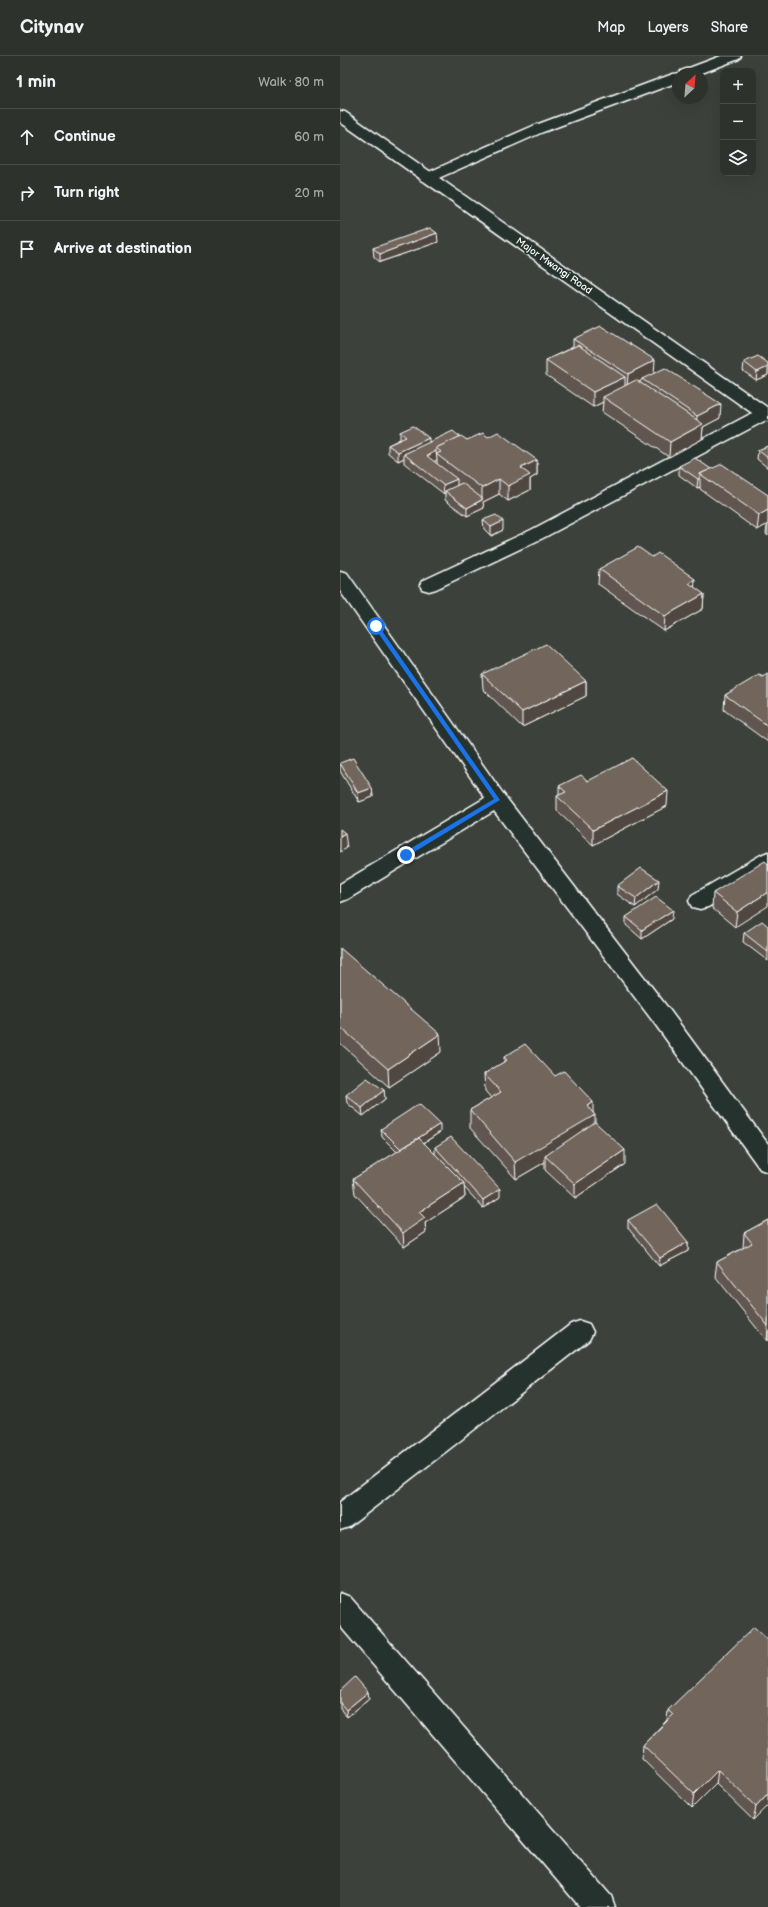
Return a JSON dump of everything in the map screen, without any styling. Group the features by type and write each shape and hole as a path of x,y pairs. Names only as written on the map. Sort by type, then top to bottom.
{"street":[{"path":"702,68 734,56"},
{"path":"427,178 538,129 672,79"},
{"name":"Major Mwangi Road","path":"340,115 427,178 766,415"},
{"path":"429,585 537,534 766,415"},
{"path":"340,577 497,800 663,1018 768,1162"},
{"path":"340,894 497,800"},
{"path":"700,901 768,860"},
{"path":"340,1518 580,1332"},
{"path":"340,1606 600,1907"}],"building":[{"path":"430,228 437,233 380,254 373,248"},
{"path":"601,326 655,360 628,374 573,339"},
{"path":"578,345 625,377 593,392 546,360"},
{"path":"758,356 768,363 768,367 757,372 744,362"},
{"path":"665,368 721,404 697,416 642,379"},
{"path":"636,380 703,424 670,442 603,397"},
{"path":"413,426 429,438 398,452 388,445 406,437 400,432"},
{"path":"453,431 460,437 436,448 436,451 427,456 457,479 443,485 404,454"},
{"path":"498,432 537,460 521,468 530,475 508,486 499,479 482,488 436,454 441,452 436,448 461,436 467,440 483,433 488,437"},
{"path":"768,446 768,458 758,450"},
{"path":"695,458 711,469 700,474 700,478 698,479 679,466"},
{"path":"722,464 768,495 768,510 759,515 700,474"},
{"path":"462,483 483,499 467,508 445,491"},
{"path":"496,515 503,521 491,527 483,520"},
{"path":"638,547 652,557 658,553 695,579 689,583 704,594 665,616 599,569"},
{"path":"546,644 586,681 522,712 482,674"},
{"path":"768,674 768,726 725,695 759,675 763,677"},
{"path":"353,758 372,788 358,793 340,763"},
{"path":"632,758 668,791 593,830 557,796 566,792 559,786 581,775 588,781"},
{"path":"340,829 345,833 340,836"},
{"path":"765,861 768,864 768,892 737,912 713,893"},
{"path":"641,868 659,880 636,898 617,886"},
{"path":"656,897 673,910 642,930 626,917"},
{"path":"762,921 768,926 768,952 744,933"},
{"path":"340,948 440,1034 388,1069 340,1027"},
{"path":"525,1044 555,1076 564,1071 593,1102 587,1106 595,1115 515,1162 470,1110 501,1092 484,1074 507,1060 504,1057"},
{"path":"367,1078 384,1090 362,1108 346,1095"},
{"path":"419,1104 440,1124 401,1149 381,1129"},
{"path":"595,1122 625,1150 575,1184 545,1156"},
{"path":"451,1137 500,1189 483,1200 435,1147"},
{"path":"419,1138 464,1183 419,1212 425,1218 403,1233 353,1179"},
{"path":"657,1204 688,1242 660,1258 628,1220"},
{"path":"768,1220 768,1326 717,1262 752,1243 744,1233"},
{"path":"754,1627 768,1640 768,1794 756,1807 718,1770 694,1794 643,1745 673,1715 668,1710"},
{"path":"355,1677 368,1692 346,1710 340,1703 340,1691"}],"route":[{"path":"376,626 497,800 406,855"}]}
